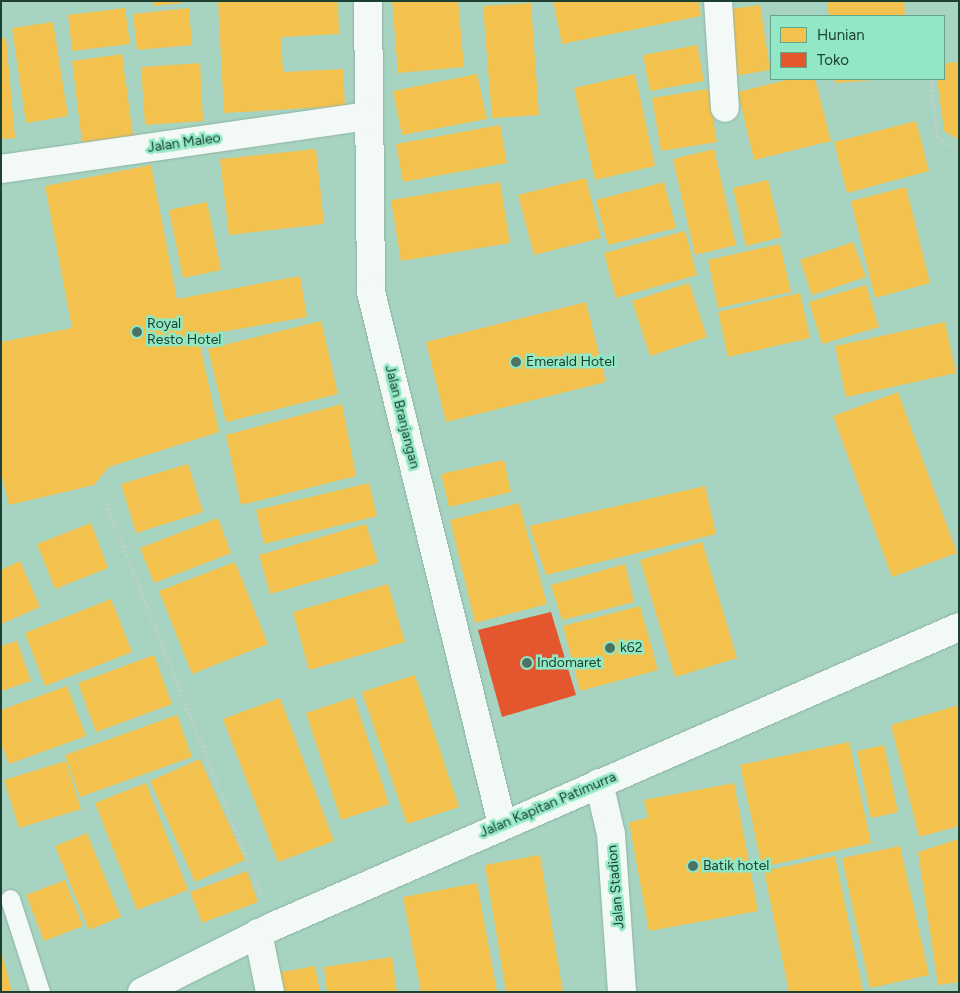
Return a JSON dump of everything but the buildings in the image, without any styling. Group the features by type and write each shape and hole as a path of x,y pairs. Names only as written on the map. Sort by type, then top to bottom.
{"street":[{"name":"Jalan Branjangan","path":"368,1 367,116 371,292 502,824"},
{"path":"718,1 725,108"},
{"name":"Jalan Maleo","path":"1,169 367,116"},
{"name":"Jalan Kapitan Patimurra","path":"142,992 266,930 502,824 959,626"},
{"name":"Jalan Stadion","path":"599,783 611,834 622,992"},
{"path":"266,930 270,992"}],"lane":[{"path":"10,899 40,992"}],"path":[{"path":"930,80 937,137 959,150"},
{"path":"106,503 266,930"}],"place":[{"name":"Royal Resto Hotel","path":"137,332"},
{"name":"Emerald Hotel","path":"516,362"},
{"name":"k62","path":"610,648"},
{"name":"Indomaret","path":"527,663"},
{"name":"Batik hotel","path":"693,866"}]}
